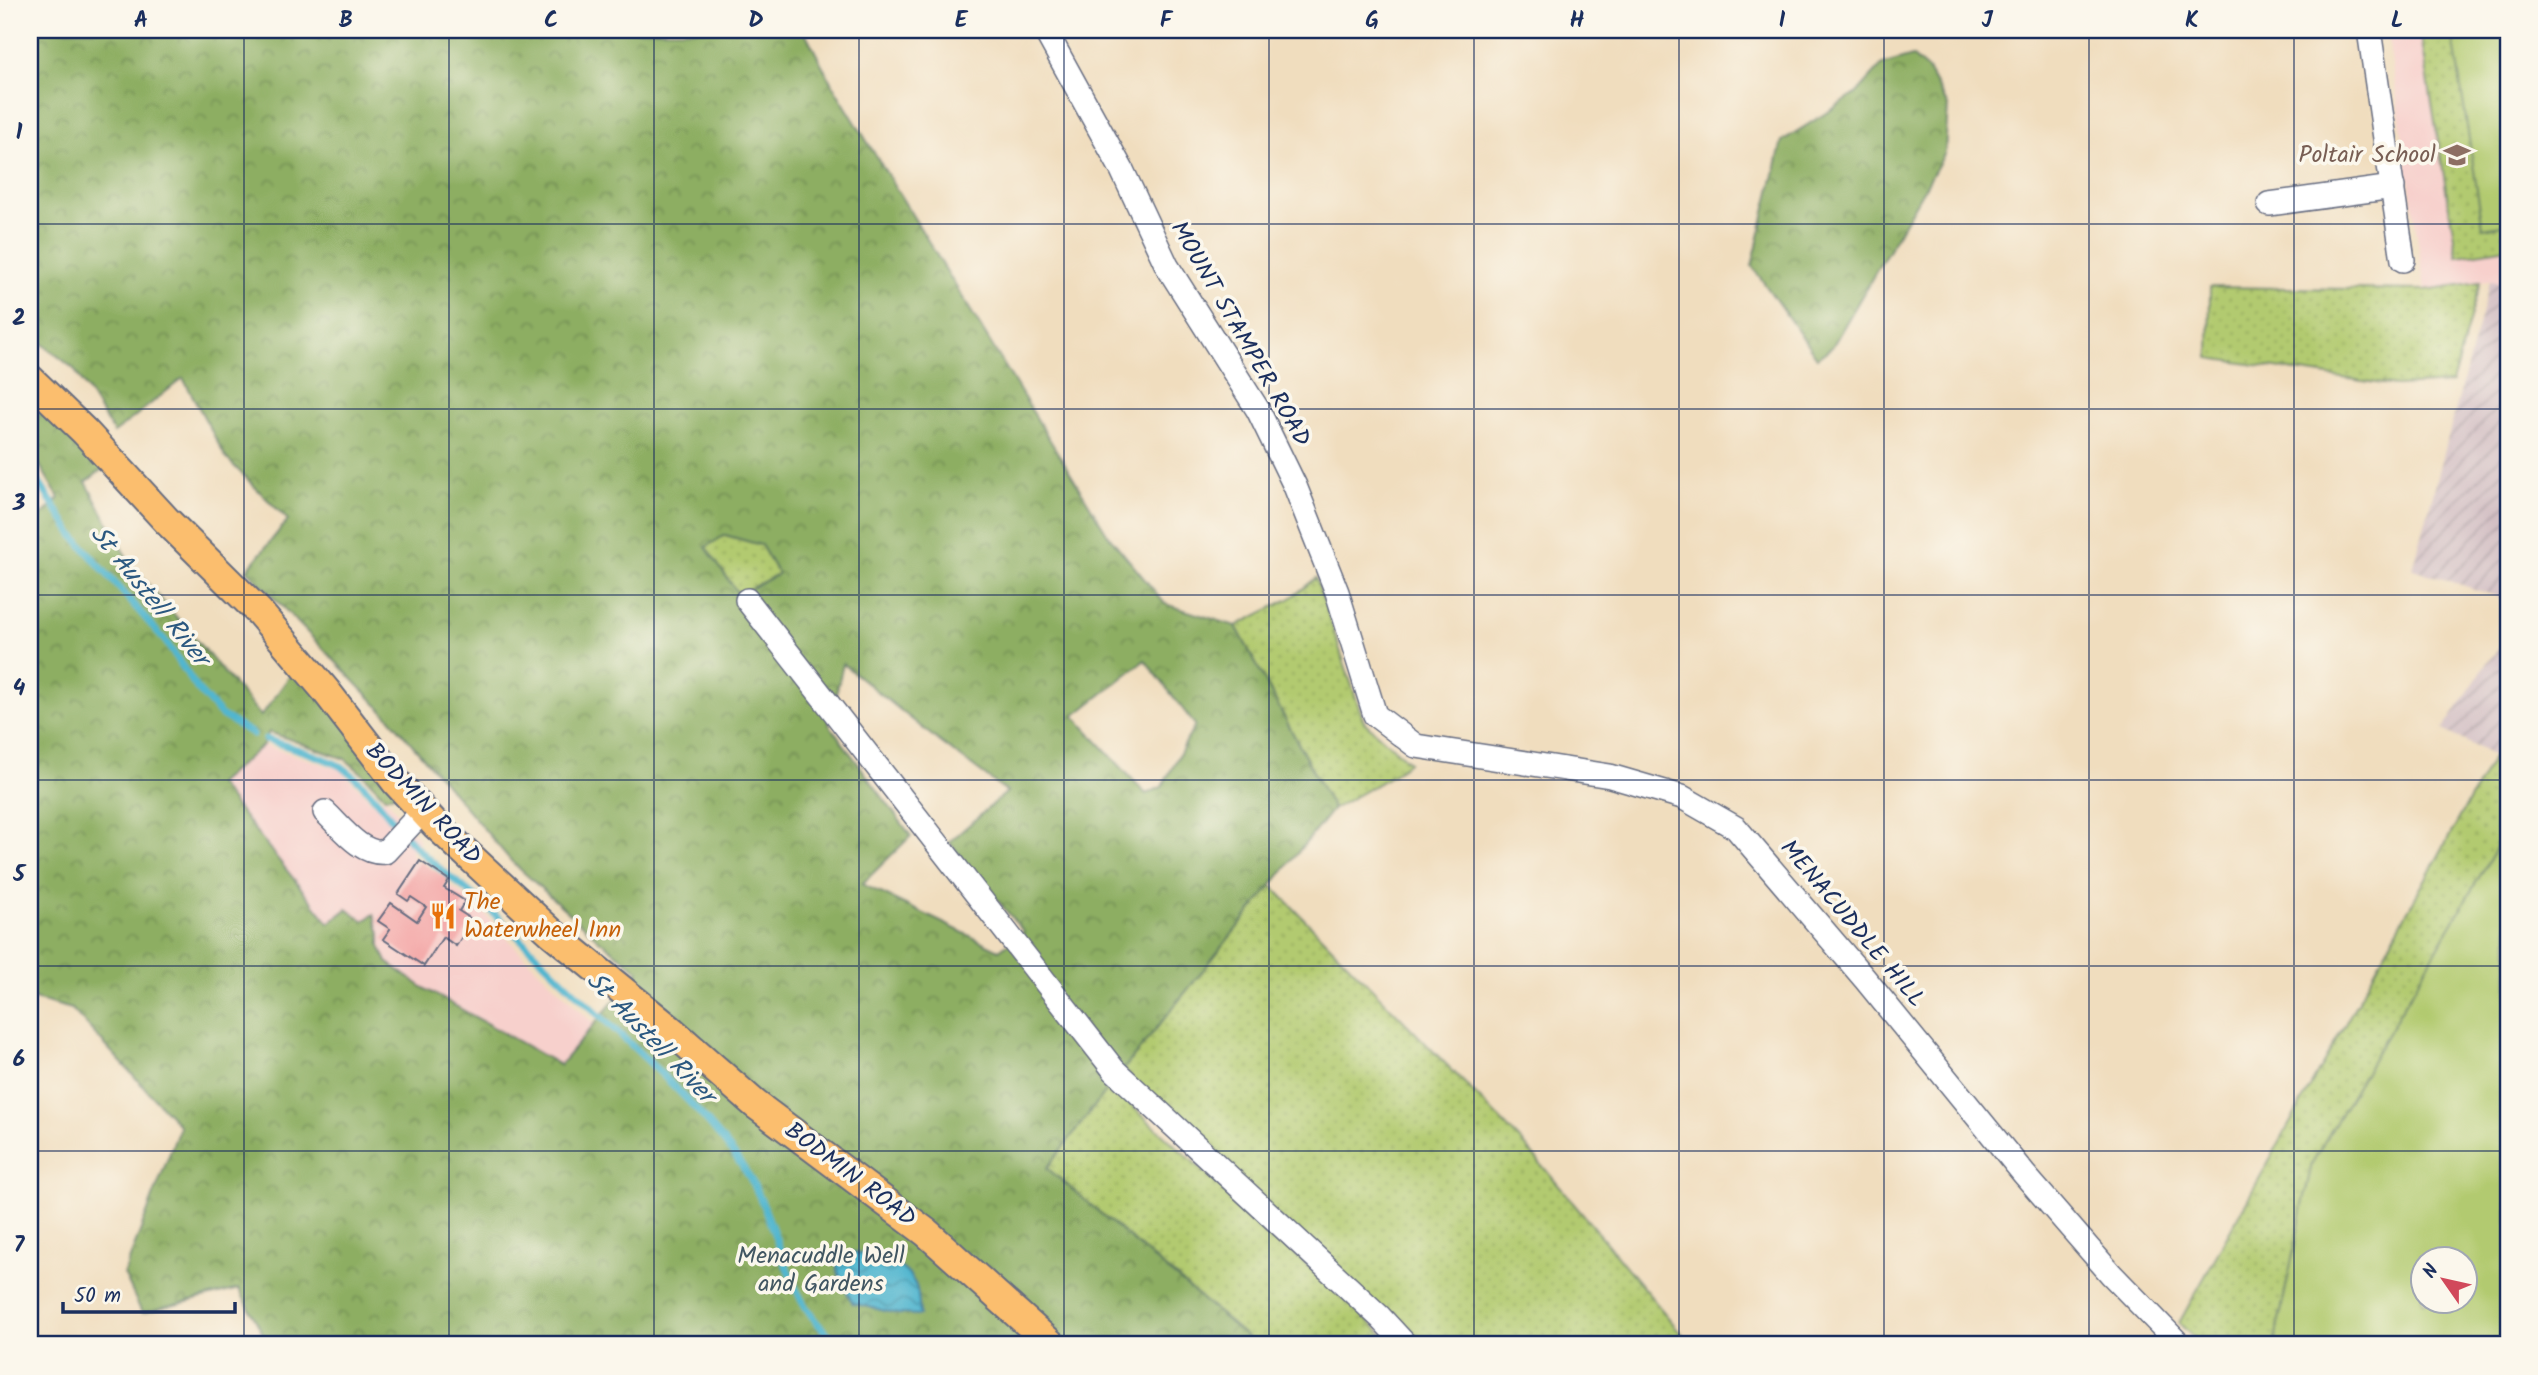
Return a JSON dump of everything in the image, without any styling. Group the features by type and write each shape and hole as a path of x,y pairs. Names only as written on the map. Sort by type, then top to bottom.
{"main road":[{"name":"BODMIN ROAD","path":"30,379 85,432 167,521 260,612 326,691 396,782 417,816 755,1104 928,1233 1052,1345"}],"street":[{"name":"MOUNT STAMPER ROAD","path":"1045,30 1122,170 1167,266 1258,410 1295,486 1337,592 1375,715"},
{"path":"2369,30 2403,260"},
{"path":"2269,204 2393,187"},
{"path":"747,600 1114,1070 1380,1317 1406,1345"},
{"name":"MENACUDDLE HILL","path":"1375,715 1416,746 1610,776 1682,797 1736,828 1865,979 2024,1174 2111,1274 2179,1345"},
{"path":"325,812 365,849 375,853 385,852 417,816"}],"shaded area":[{"name":"Poltair School","path":"2387,30 2508,30 2508,284 2489,281 2425,290"},
{"path":"2490,281 2508,284 2508,600 2413,569"},
{"path":"2508,637 2508,763 2443,730 2487,663"},
{"path":"263,745 341,770 376,806 385,797 420,841 410,852 419,864 475,903 523,955 594,1024 560,1065 422,987 386,962 373,914 364,922 329,924 218,785"}],"green space":[{"name":"Menacuddle Well and Gardens","path":"30,30 804,30 832,84 1108,535 1165,604 1236,626 1333,809 1047,1168 1256,1345 269,1345 239,1289 142,1313 124,1274 180,1126 72,1009 30,998 30,699 36,693 30,686 30,527 59,498 30,449 30,382 112,462 86,482 129,562 261,716 302,659 412,789 385,797 345,759 269,732 263,745 218,784 329,923 347,909 364,921 374,914 380,934 380,946 387,962 422,987 560,1065 639,971 598,939 512,862 389,717 247,570 288,520 226,458 183,378 114,433 74,369 30,334","holes":["725,535 761,545 778,574 739,595 706,547","1145,660 1195,725 1162,787 1146,794 1074,716","843,664 1007,792 949,842 1024,932 999,950 862,884 911,836 829,724"]},
{"path":"2420,30 2508,30 2508,248 2457,256"},
{"path":"2452,30 2508,30 2508,224 2483,228"},
{"path":"1912,56 1928,70 1948,106 1945,153 1832,347 1817,358 1752,266 1782,141 1856,94 1882,65"},
{"path":"2480,282 2452,383 2396,386 2209,358 2210,287 2425,290"},
{"path":"725,535 761,545 778,574 739,595 705,547"},
{"path":"1316,578 1364,722 1409,762 1393,775 1333,809 1236,626 1291,598"},
{"path":"2494,756 2508,765 2508,828 2312,1163 2274,1345 2201,1345 2179,1323"},
{"path":"2508,828 2508,1345 2274,1345 2312,1163"},
{"path":"1271,885 1525,1145 1691,1345 1414,1345 1123,1070"},
{"path":"1110,1086 1394,1345 1314,1345 1307,1340 1302,1345 1256,1345 1047,1168"}],"water":[{"path":"852,1252 889,1261 905,1271 916,1286 920,1315 898,1314 852,1303 837,1270 838,1256"}],"building":[{"name":"The Waterwheel Inn","path":"420,861 449,880 444,888 465,901 459,911 473,920 456,946 443,937 424,966 383,939 390,929 378,921 391,903 417,921 426,907 411,897 408,901 398,894"}],"waterway":[{"name":"St Austell River","path":"30,469 73,535 166,642 198,690 221,715 253,734"},
{"name":"St Austell River","path":"266,739 329,761 356,778 420,851 489,909 685,1098 720,1137 750,1178 798,1293 811,1315 826,1332 845,1345"}],"place":[{"name":"Poltair School","path":"2457,155"},
{"name":"The Waterwheel Inn","path":"443,916"}]}
